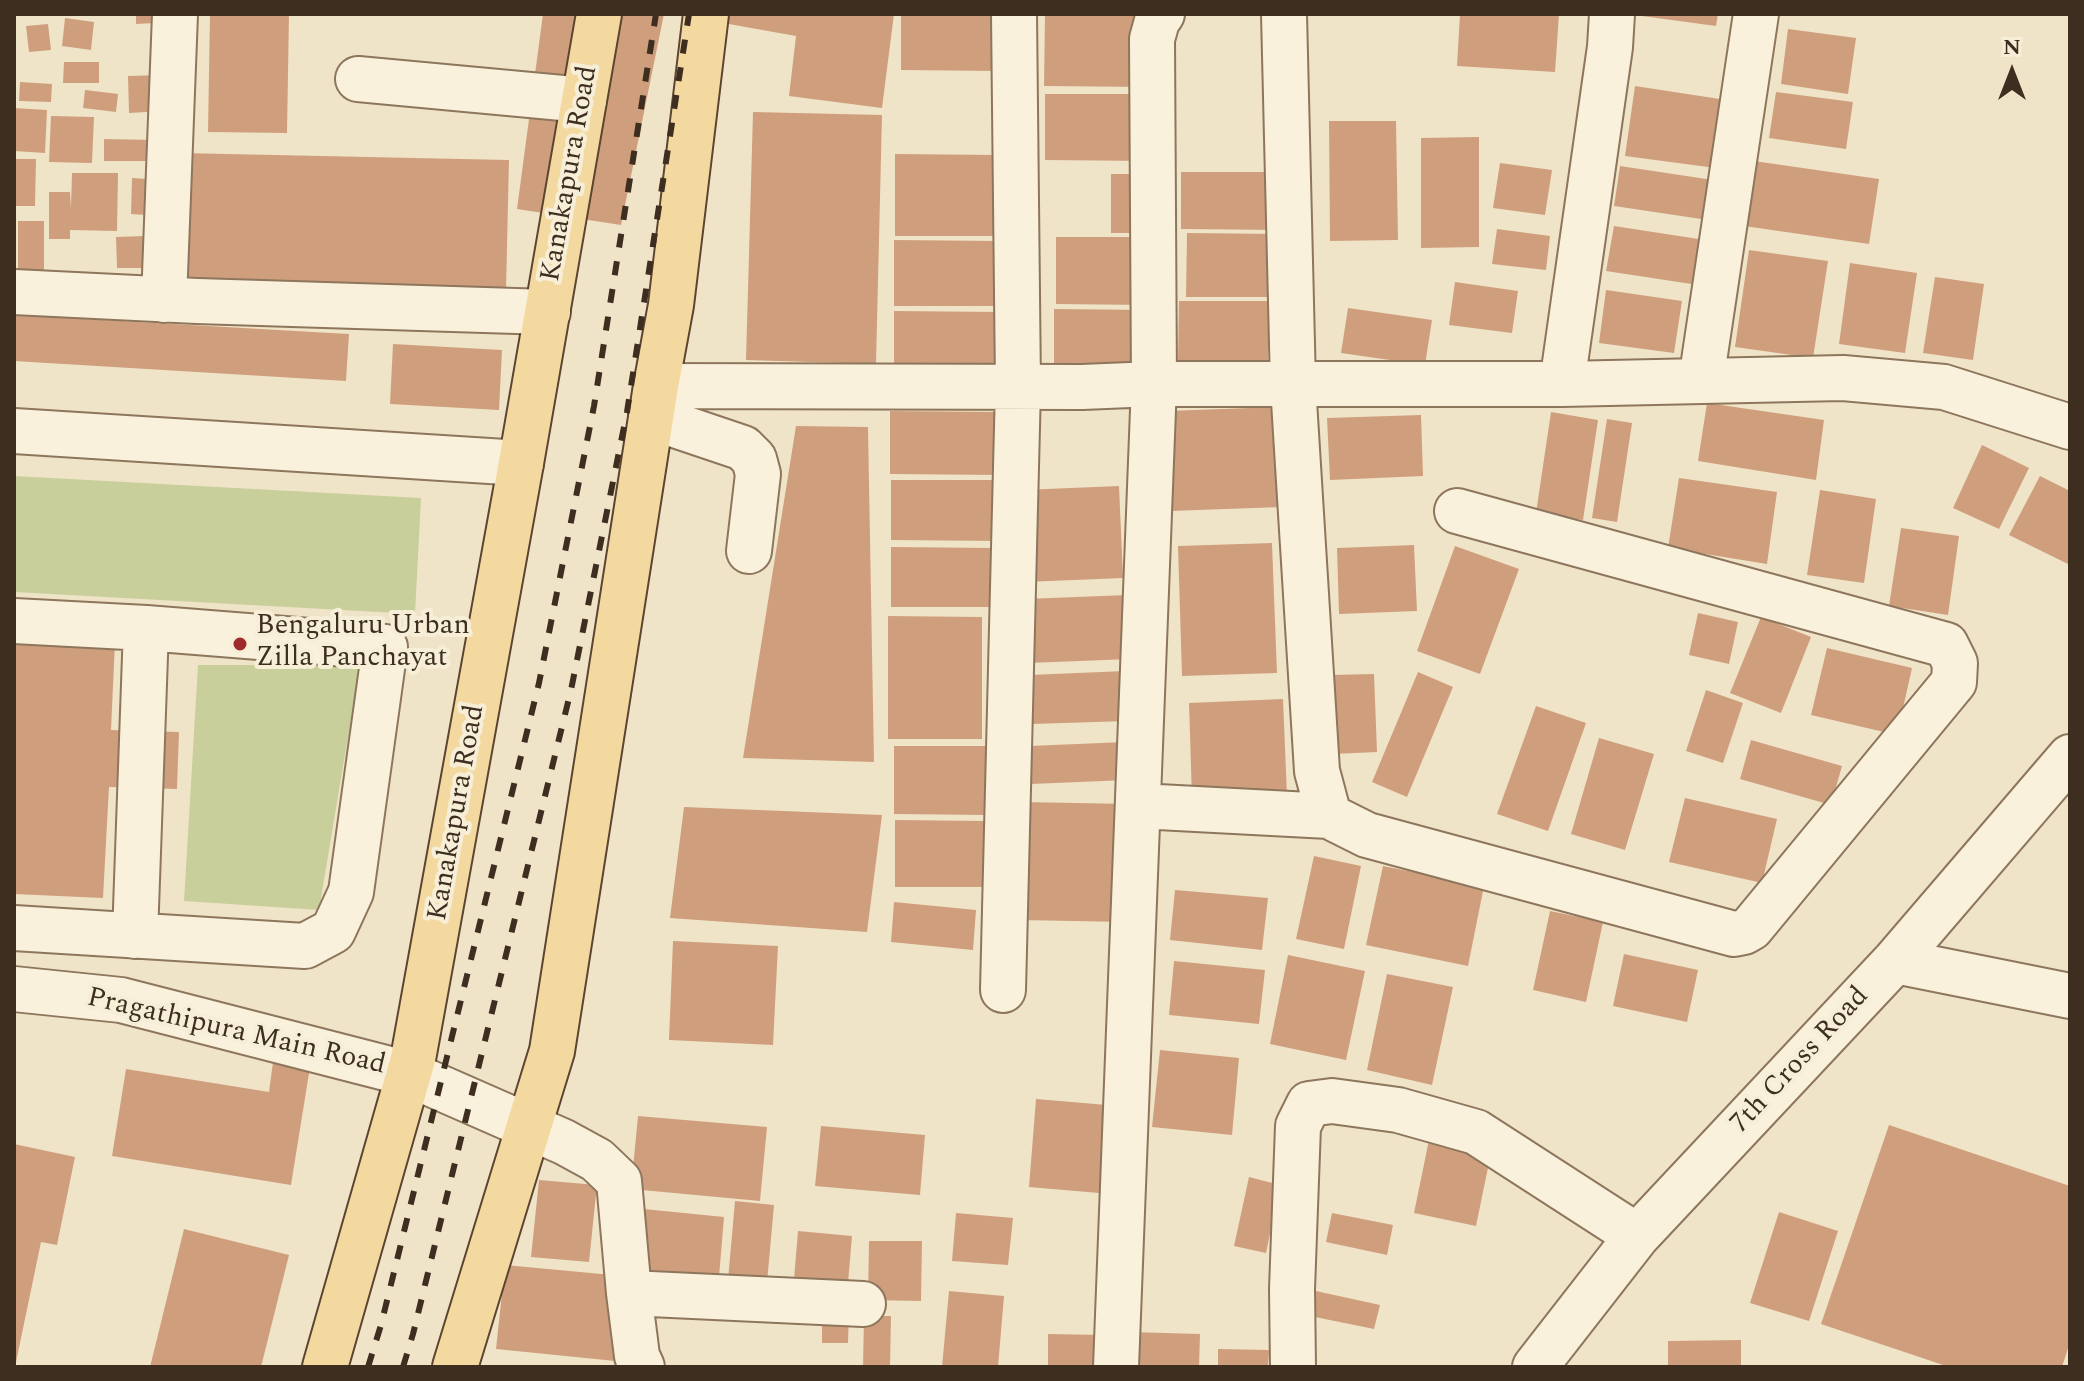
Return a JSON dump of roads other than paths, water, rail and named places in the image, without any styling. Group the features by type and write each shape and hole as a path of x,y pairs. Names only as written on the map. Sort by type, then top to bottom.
{"main road":[{"name":"Kanakapura Road","path":"325,1367 409,1074 521,463 599,14"},
{"path":"455,1367 552,1051 671,305 706,14"}],"street":[{"path":"164,300 175,14"},
{"path":"1003,990 1018,387 1014,14"},
{"path":"1116,1367 1154,384 1152,39 1162,14"},
{"path":"1284,14 1293,385 1317,771 1329,816"},
{"path":"1562,384 1610,47 1612,14"},
{"path":"1701,381 1756,14"},
{"path":"358,79 584,100"},
{"path":"14,292 548,312"},
{"path":"654,402 1154,384 1562,384 1843,378 1944,387 2070,427"},
{"path":"654,402 743,448 754,459 758,474 749,551"},
{"path":"14,431 521,463"},
{"path":"1139,806 1329,816 1367,835 1734,934 1751,928 1954,682 1955,663 1946,645 1457,511"},
{"path":"14,621 385,647 351,892 333,931 305,946 14,928"},
{"path":"135,936 146,628"},
{"name":"7th Cross Road","path":"1535,1367 1637,1236 1895,961 2070,757"},
{"path":"1895,961 2070,996"},
{"name":"Pragathipura Main Road","path":"14,989 121,1000 409,1074 597,1160 619,1181 629,1293 637,1356 642,1367"},
{"path":"1293,1367 1292,1289 1298,1126 1309,1104 1332,1101 1398,1110 1476,1132 1637,1236"},
{"path":"629,1293 863,1304"}],"railway":[{"path":"368,1367 381,1325 539,683 594,406 656,14"},
{"path":"403,1367 571,690 627,412 689,14"}],"place":[{"name":"Bengaluru Urban Zilla Panchayat","path":"240,644"}]}
